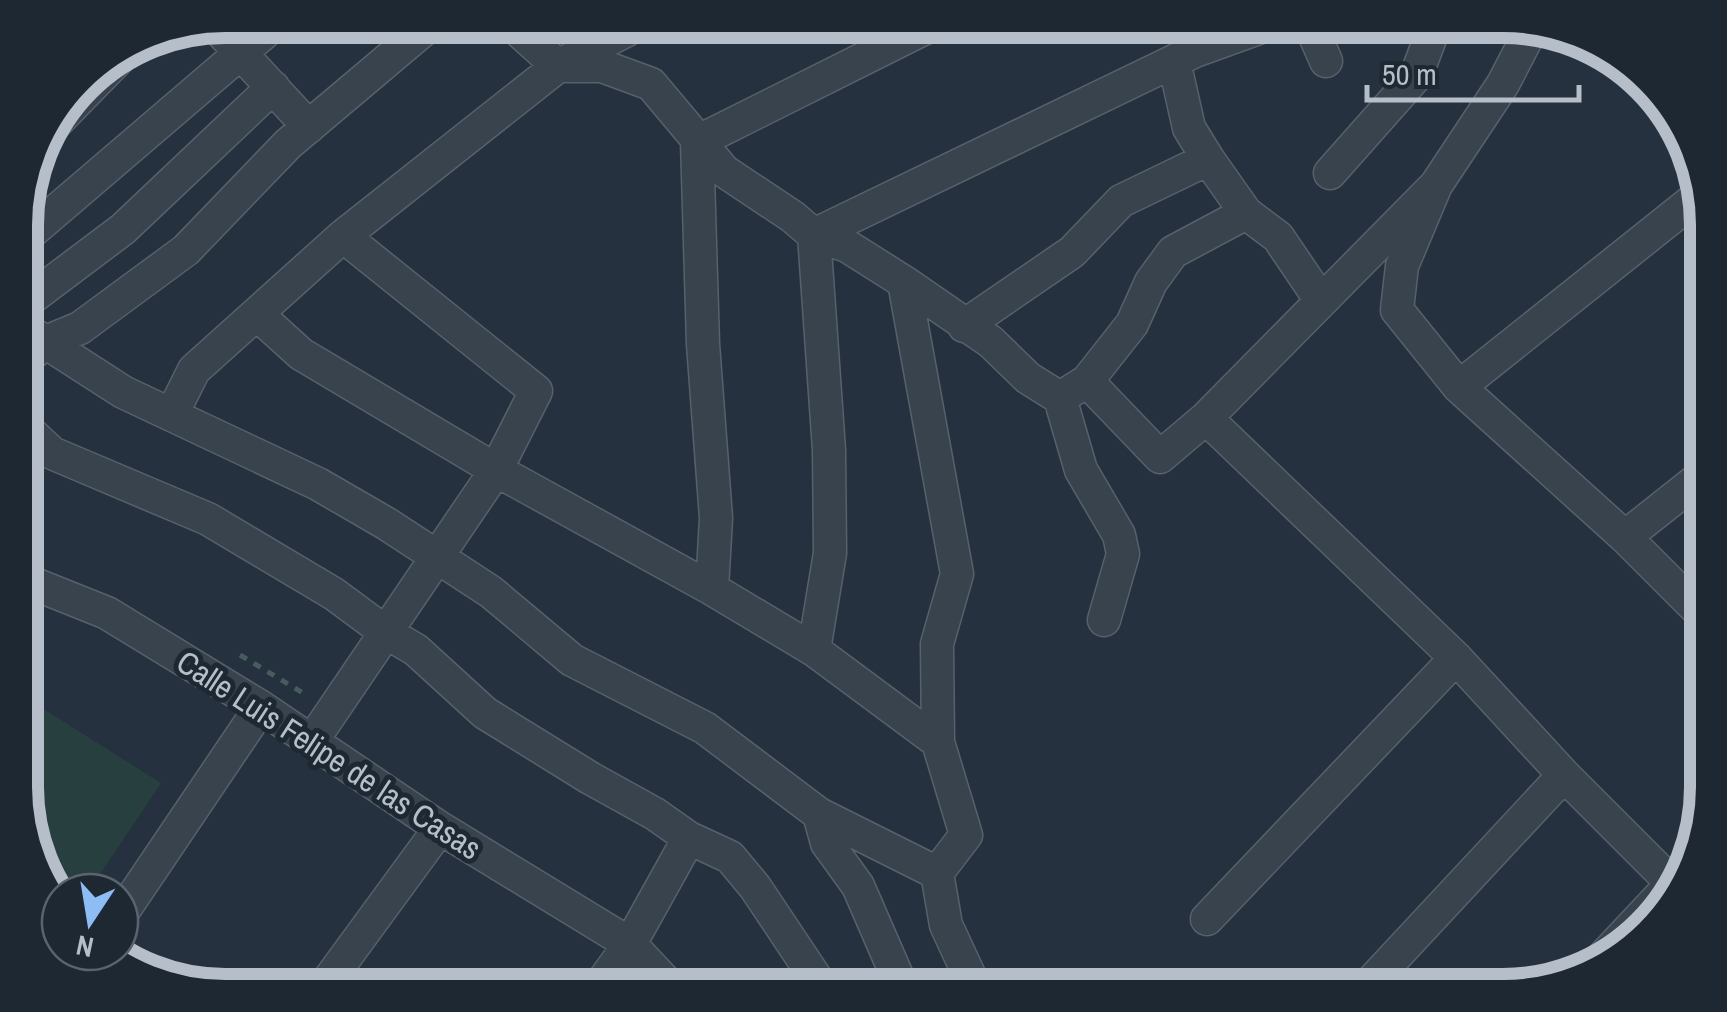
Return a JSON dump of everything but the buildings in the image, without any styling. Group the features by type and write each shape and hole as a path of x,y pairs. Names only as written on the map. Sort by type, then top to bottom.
{"street":[{"path":"227,38 309,126"},
{"path":"38,227 260,38"},
{"path":"38,341 80,328 186,250 309,126 414,38"},
{"path":"527,38 558,66 602,66 651,84 724,171 793,216 814,235 847,246 904,282 990,342 1028,378 1074,390 1160,457 1206,418 1436,185"},
{"path":"172,414 194,370 343,236 558,66 612,38"},
{"path":"698,142 905,38"},
{"path":"814,235 1174,61 1233,38"},
{"path":"1316,38 1326,61"},
{"path":"1330,174 1416,76 1430,38"},
{"path":"1526,39 1503,84 1436,185 1402,266 1397,310 1459,387 1625,537 1689,602"},
{"path":"1174,61 1190,128 1208,160 1246,213 1278,237 1320,299"},
{"path":"38,293 123,229 273,87"},
{"path":"698,142 703,344 716,518 712,589"},
{"path":"964,326 1072,252 1120,201 1208,160"},
{"path":"1459,387 1688,204"},
{"path":"1104,620 1123,554 1118,535 1081,470 1074,390 1132,324 1151,282 1173,252 1246,213"},
{"path":"814,235 830,450 830,553 814,650"},
{"path":"312,741 496,470 536,391 343,236"},
{"path":"904,282 957,574 937,644 938,742 966,835 937,873 946,924 969,974"},
{"path":"258,315 301,354 496,470 814,650 938,742"},
{"path":"38,348 318,484 491,592 572,660 705,728 819,814 937,873"},
{"path":"1206,418 1456,658 1564,775 1670,869"},
{"path":"38,440 52,453 208,519 334,594 416,650 485,713 656,814 689,838 730,858 755,887 813,975"},
{"path":"1625,537 1689,486"},
{"name":"Calle Luis Felipe de las Casas","path":"38,586 107,613 260,707 440,828 630,944 659,975"},
{"path":"1208,919 1456,658"},
{"path":"140,886 260,707"},
{"path":"1379,974 1564,775"},
{"path":"819,814 827,843 858,886 896,974"},
{"path":"333,975 440,828"},
{"path":"607,975 630,944 689,838"}],"green space":[{"path":"42,708 161,783 101,872 58,872 41,824 38,710"}]}
